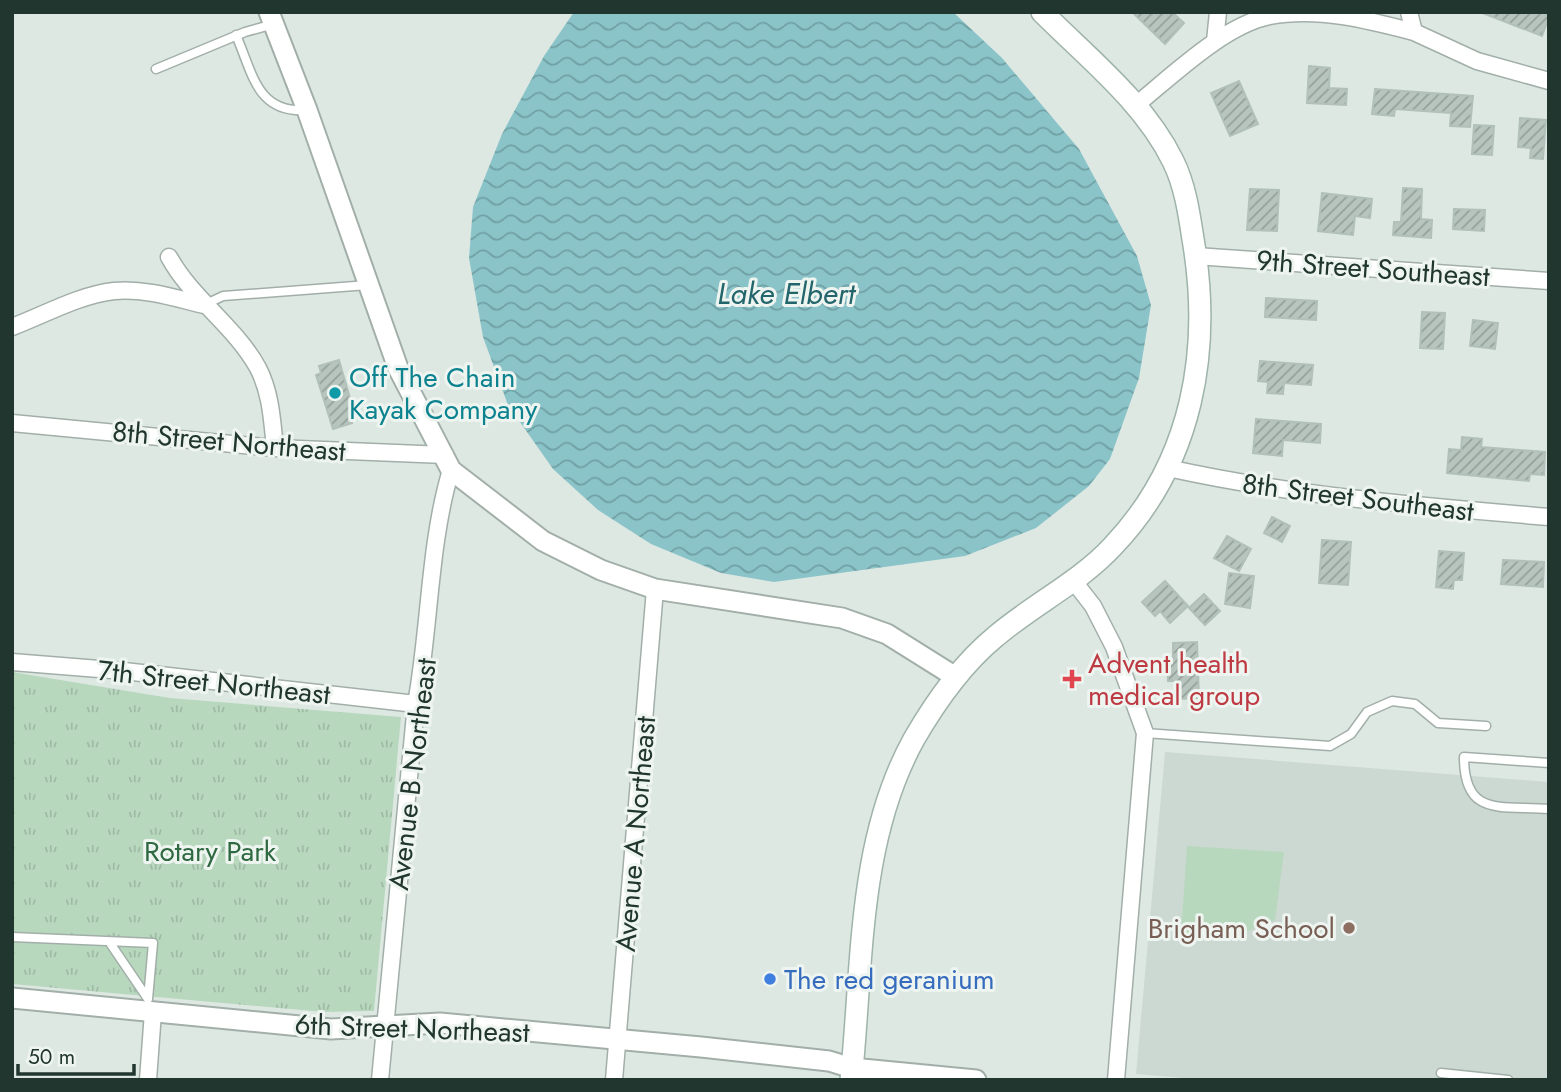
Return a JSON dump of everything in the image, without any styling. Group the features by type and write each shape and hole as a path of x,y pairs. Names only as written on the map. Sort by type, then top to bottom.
{"main road":[{"path":"851,1074 868,884 885,808 914,740 954,676 994,637 1111,549 1131,526 1152,499 1189,417 1200,351 1202,296 1186,199 1174,162 1136,106 1042,12"}],"street":[{"path":"1215,41 1219,12"},
{"path":"1409,12 1414,32"},
{"path":"1136,106 1215,41 1268,16 1300,13 1342,16 1414,32 1477,61 1549,81"},
{"path":"272,18 398,368 448,462 543,541 600,570 654,589 842,618 887,634 954,676"},
{"name":"9th Street Southeast","path":"1196,256 1549,281"},
{"path":"169,257 183,282 257,366 267,391 275,448"},
{"path":"12,327 87,298 114,291 156,293 204,305"},
{"name":"8th Street Northeast","path":"12,423 448,462"},
{"name":"Avenue B Northeast","path":"380,1080 416,704 426,648 441,501 448,462"},
{"name":"8th Street Southeast","path":"1168,468 1233,483 1352,500 1549,517"},
{"path":"1072,579 1093,606 1114,647 1145,733 1116,1080"},
{"name":"Avenue A Northeast","path":"614,1080 654,589"},
{"name":"7th Street Northeast","path":"12,662 416,704"},
{"name":"6th Street Northeast","path":"12,998 150,1006 331,1029 440,1023 829,1061 851,1074 976,1080"},
{"path":"148,1080 150,1006"}],"lane":[{"path":"156,69 272,18"},
{"path":"236,35 256,82 269,103 289,111 307,110"},
{"path":"204,305 223,296 370,285"},
{"path":"1145,733 1330,746 1351,734 1367,712 1380,704 1402,701 1415,704 1438,723 1486,726"},
{"path":"1549,763 1464,757 1464,778 1470,794 1481,803 1549,809"},
{"path":"12,937 153,943 150,1006"},
{"path":"110,943 150,1006"},
{"path":"1441,1073 1508,1080"}],"shaded area":[{"name":"Brigham School","path":"1165,752 1549,782 1549,1080 1207,1080 1136,1074"}],"green space":[{"name":"Rotary Park","path":"12,672 170,698 401,717 374,1011 324,1012 12,984"},
{"path":"1187,846 1284,852 1275,920 1235,936 1181,935"}],"water":[{"name":"Lake Elbert","path":"574,12 953,12 1002,58 1079,149 1137,256 1151,305 1139,378 1110,459 1089,486 1036,528 965,556 774,582 721,573 651,544 598,510 553,469 508,405 483,337 469,258 473,207 502,134 544,56"}],"building":[{"path":"1132,12 1172,12 1184,23 1165,44"},
{"path":"1480,12 1542,12 1549,17 1542,36"},
{"path":"1309,66 1330,68 1329,88 1347,89 1346,105 1307,103"},
{"path":"1239,81 1258,124 1230,136 1211,93"},
{"path":"1375,89 1473,96 1470,127 1450,126 1451,113 1395,109 1394,116 1372,114"},
{"path":"1520,118 1546,120 1543,159 1530,158 1531,148 1518,147"},
{"path":"1474,125 1494,126 1492,155 1472,154"},
{"path":"1403,188 1422,189 1421,219 1432,220 1431,238 1393,235 1394,222 1401,222"},
{"path":"1250,189 1279,190 1277,231 1247,230"},
{"path":"1322,193 1372,199 1370,218 1355,216 1353,235 1318,231"},
{"path":"1454,209 1485,210 1484,231 1453,229"},
{"path":"1266,298 1317,301 1316,320 1265,317"},
{"path":"1422,312 1445,313 1443,349 1420,348"},
{"path":"1473,320 1498,323 1495,349 1470,346"},
{"name":"Off The Chain Kayak Company","path":"339,360 354,412 349,413 352,423 333,429 316,375 321,373 319,366"},
{"path":"1260,361 1313,365 1311,385 1284,383 1283,394 1267,393 1268,382 1258,381"},
{"path":"1256,419 1321,424 1320,443 1283,440 1282,456 1253,453"},
{"path":"1462,437 1482,439 1481,447 1545,452 1544,475 1530,474 1529,481 1447,473 1449,449 1461,450"},
{"path":"1272,517 1290,526 1282,542 1264,533"},
{"path":"1227,536 1251,549 1239,571 1214,558"},
{"path":"1322,540 1351,542 1348,585 1319,583"},
{"path":"1439,551 1464,553 1462,580 1454,580 1453,589 1436,587"},
{"path":"1503,560 1544,562 1543,587 1501,584"},
{"path":"1229,573 1254,576 1250,608 1225,604"},
{"path":"1165,581 1188,606 1170,623 1160,611 1155,616 1142,602"},
{"path":"1204,594 1220,611 1205,625 1189,608"},
{"path":"1197,642 1199,698 1176,699 1176,681 1168,681 1167,662 1173,662 1173,643"}],"place":[{"name":"Off The Chain Kayak Company","path":"335,393"},
{"name":"Advent health medical group","path":"1072,679"},
{"name":"Brigham School","path":"1349,928"},
{"name":"The red geranium","path":"770,979"}]}
